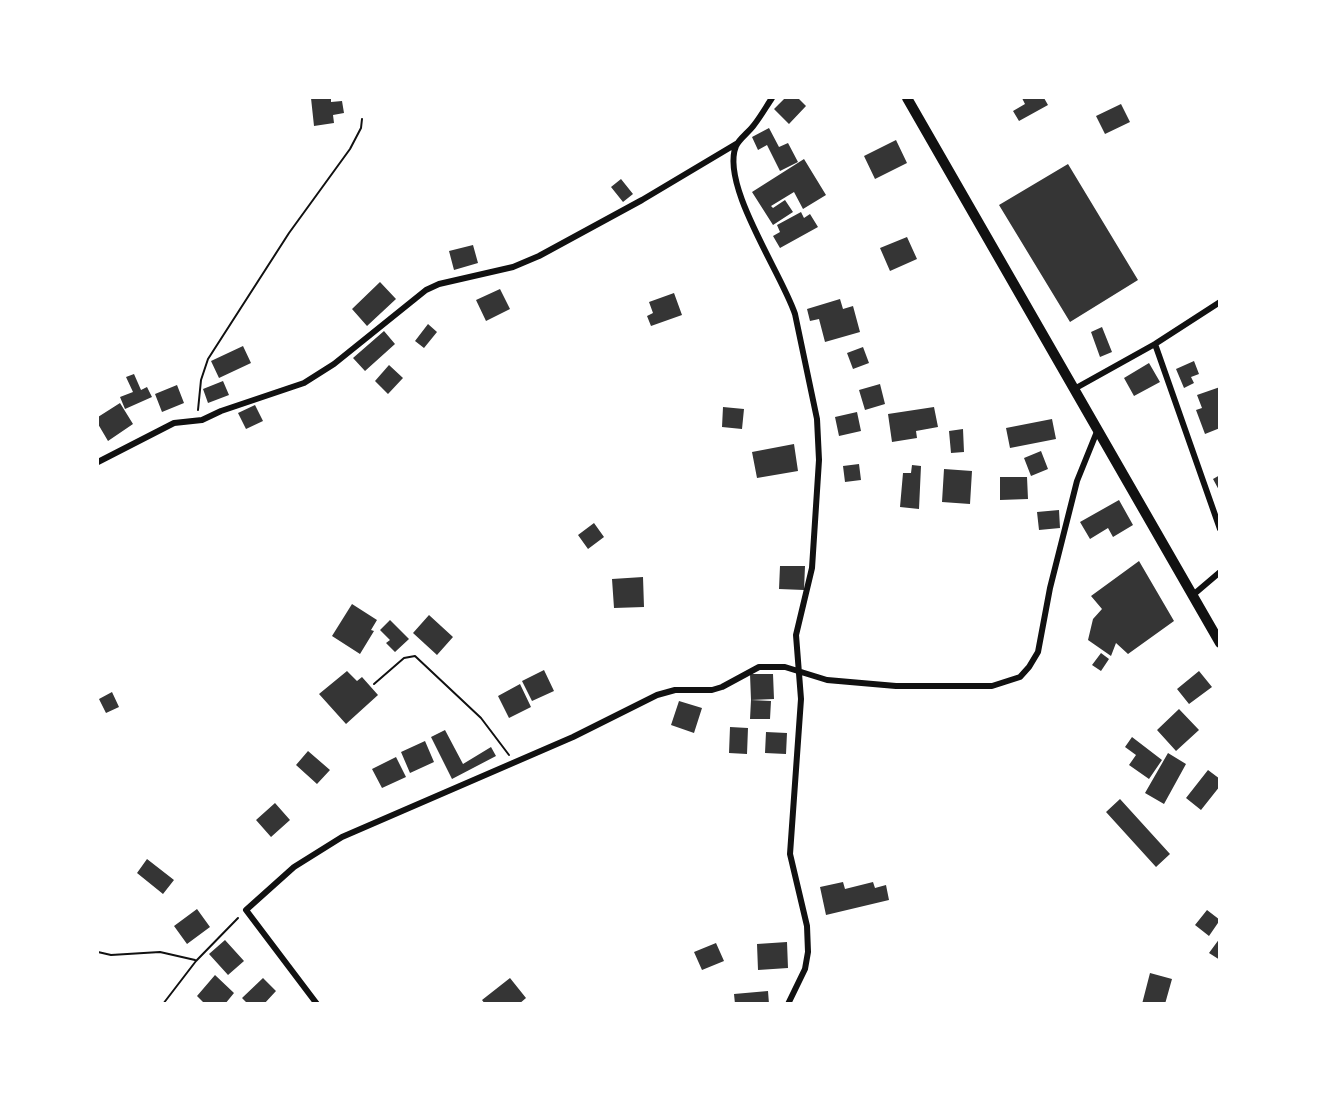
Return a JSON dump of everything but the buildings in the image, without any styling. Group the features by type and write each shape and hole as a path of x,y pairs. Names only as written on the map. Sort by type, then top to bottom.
{"main road":[{"path":"907,98 1099,428 1220,643"}],"street":[{"path":"98,462 174,423 198,420 304,383 334,364 426,290 439,284 513,267 539,256 642,200 736,144 754,126 772,98"},
{"path":"736,144 734,175 750,217 790,297 817,420 819,460 813,557 796,635 801,671 790,854 807,926 808,952 805,969 788,1004"},
{"path":"1076,388 1155,344 1220,302"},
{"path":"1155,344 1220,529"},
{"path":"316,1004 246,910 294,867 342,837 573,737 657,695 675,690 722,687 759,667 785,667 827,680 849,683 916,687 992,686 1020,677 1038,652 1050,588 1077,481 1099,428"},
{"path":"1193,595 1220,572"}],"path":[{"path":"198,420 201,380 208,359 289,233 350,149 361,128 362,119"},
{"path":"374,684 404,658 415,656 481,718 513,762"},
{"path":"163,1004 196,961 246,910"},
{"path":"98,952 111,955 160,951 196,961"}]}
